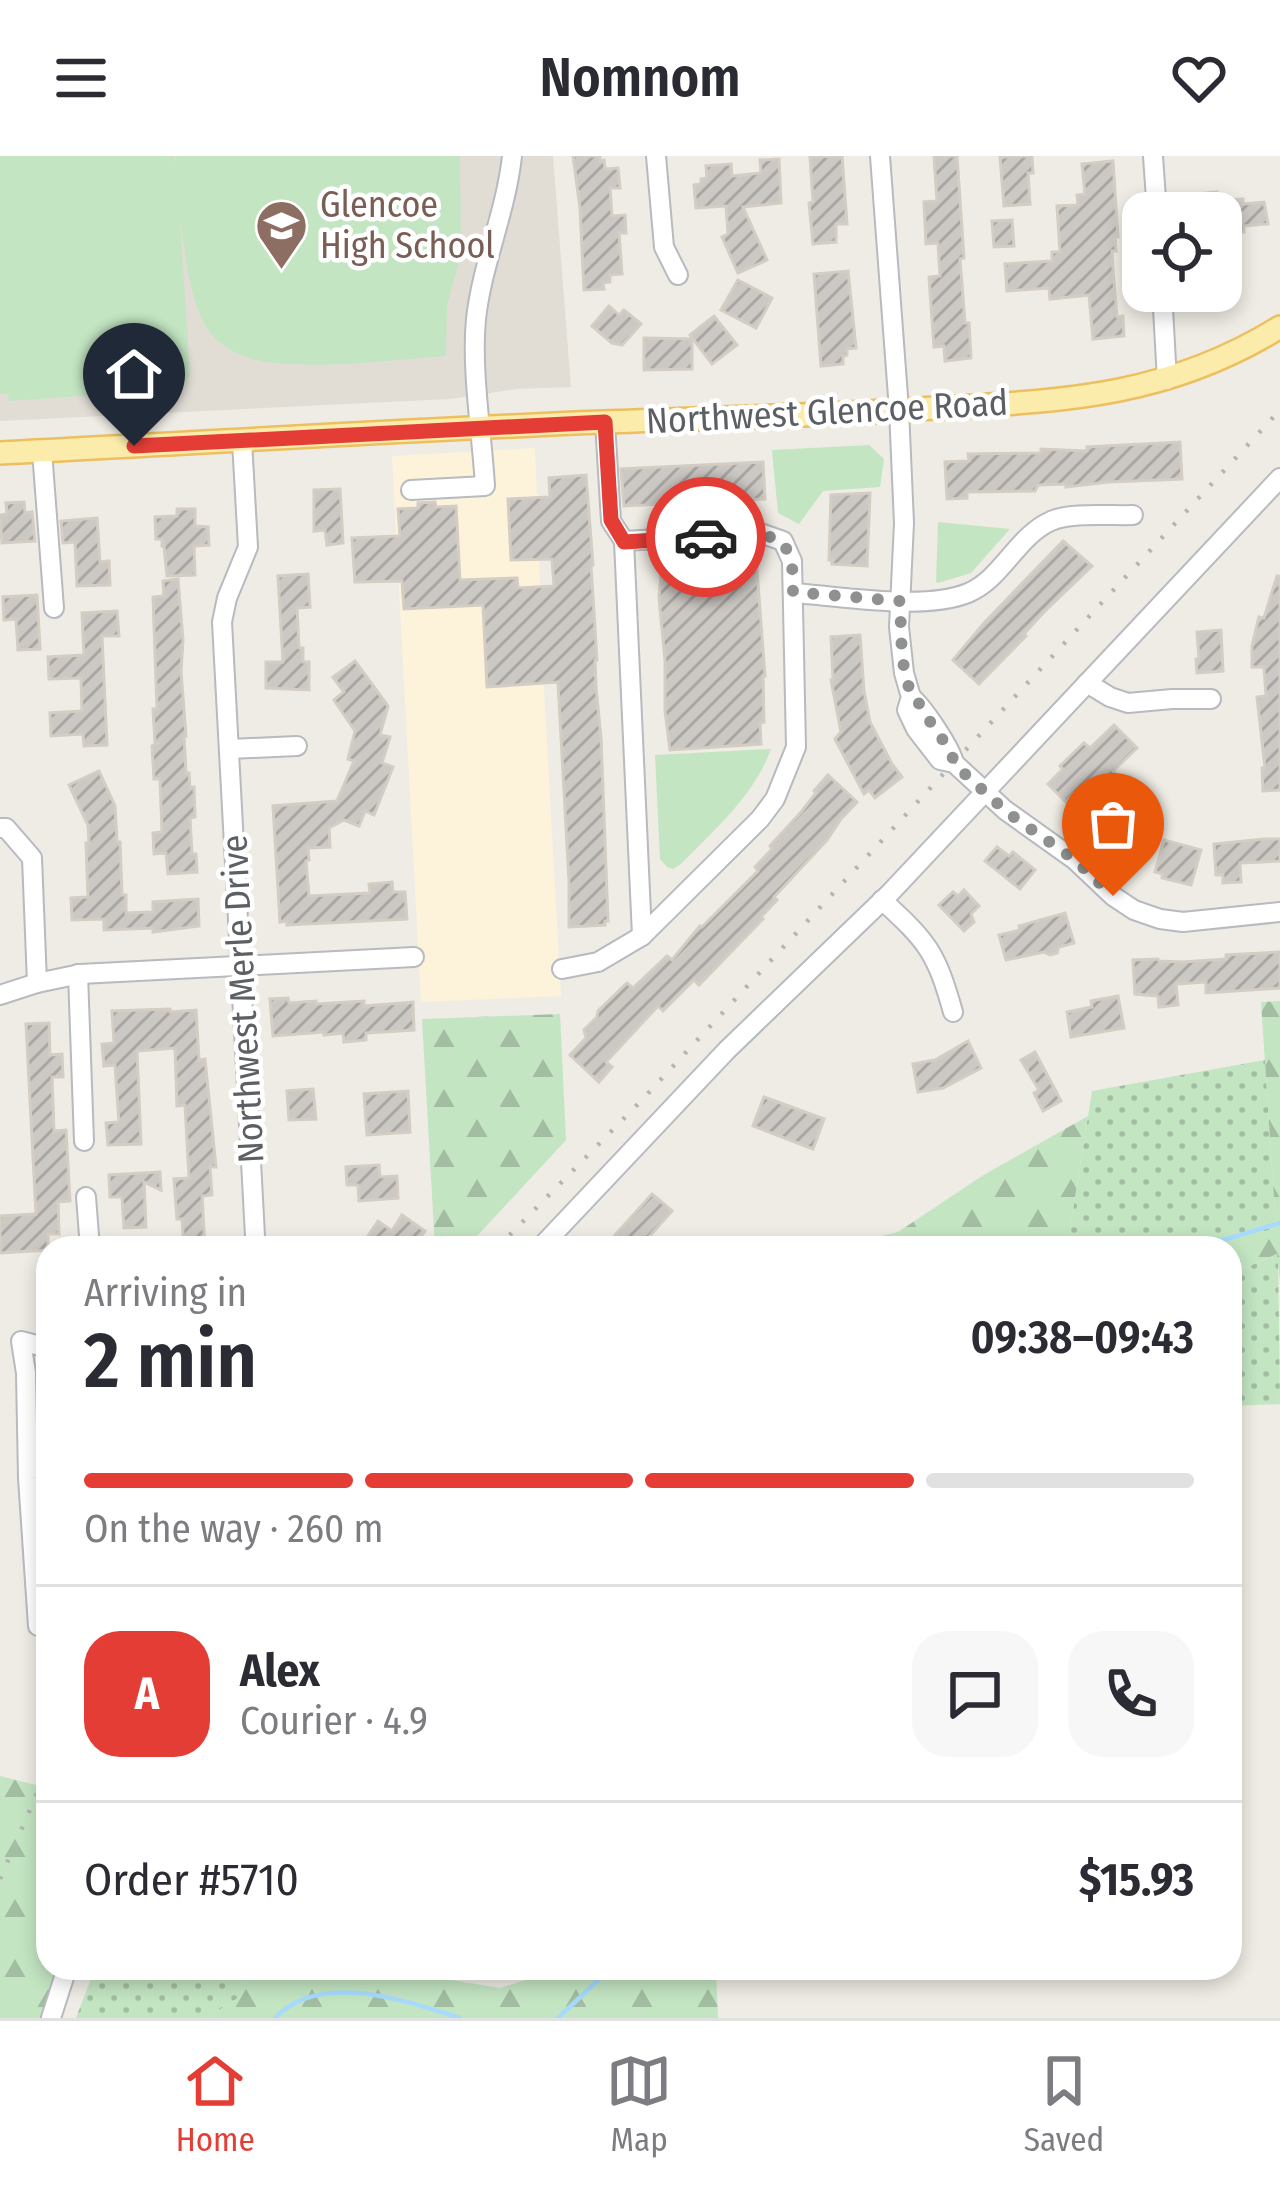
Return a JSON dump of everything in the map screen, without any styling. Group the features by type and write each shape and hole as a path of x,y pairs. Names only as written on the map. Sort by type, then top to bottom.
{"main road":[{"name":"Northwest Glencoe Road","path":"0,453 1075,399 1167,380 1225,358 1280,327"}],"street":[{"path":"411,490 485,486 476,324 512,156"},
{"path":"656,156 664,247 678,275"},
{"path":"880,156 899,410 902,658 911,697 908,710 916,729 940,760 954,764 984,793 1134,910 1183,922 1280,912"},
{"path":"1156,192 1153,156 1163,156"},
{"path":"1163,312 1167,380"},
{"path":"605,422 611,520 624,542 642,936"},
{"name":"Northwest Merle Drive","path":"242,441 248,547 222,622 255,1236"},
{"path":"42,451 54,608"},
{"path":"551,1236 728,1050 883,900 1280,478"},
{"path":"793,592 941,601 971,592 1055,518 1133,515"},
{"path":"562,969 598,962 642,936 760,819 775,799 794,754 792,561 783,542 760,533 624,542"},
{"path":"1087,683 1128,703 1211,698"},
{"path":"230,749 296,746"},
{"path":"3,828 32,858 37,982"},
{"path":"883,900 924,940 940,967 952,1012"},
{"path":"0,994 78,974 414,957"},
{"path":"78,974 84,1141"},
{"path":"86,1197 89,1236"},
{"path":"36,1344 21,1340 36,1596"},
{"path":"51,2018 63,1980"}],"shaded area":[{"name":"Glencoe High School","path":"0,156 553,156 571,387 450,399 0,421"},
{"path":"535,448 561,996 421,1002 392,456"}],"green space":[{"name":"Glencoe High School","path":"0,156 174,156 175,164 176,156 460,156 461,253 447,306 446,356 304,365 237,354 217,340 201,316 180,221 190,376 179,389 9,401 8,394 0,394"},
{"path":"869,445 884,459 880,487 823,491 799,524 778,513 772,450"},
{"path":"938,522 1010,529 971,573 938,583"},
{"path":"771,749 755,782 732,811 681,864 667,867 660,859 655,755"},
{"path":"1280,1001 1280,1282 1277,1254 1242,1269 1238,1236 1276,1229 1261,1002"},
{"path":"560,1014 566,1140 477,1236 434,1236 422,1019"},
{"path":"1265,1060 1276,1229 1238,1236 1069,1236 1092,1091"},
{"path":"1088,1116 1069,1236 882,1236 898,1232 982,1176"},
{"path":"1278,1254 1280,1404 1242,1406 1242,1269"},
{"path":"0,1776 36,1785 36,1980 54,1980 41,2018 0,2018"},
{"path":"90,1980 243,1980 241,1996 207,2018 76,2018"},
{"path":"243,1980 451,1980 500,1988 525,1980 716,1980 718,2018 207,2018 241,1996"}],"building":[{"path":"573,156 600,156 605,169 618,168 620,188 610,188 612,216 625,215 626,233 619,233 622,274 610,275 604,289 584,290"},
{"path":"842,156 847,224 836,224 836,242 813,244 810,157"},
{"path":"934,156 957,156 964,258 960,259 971,358 945,361 944,346 934,347 929,277 940,276 938,243 926,244 924,202 937,201"},
{"path":"1032,156 1030,204 1004,206 1000,157"},
{"path":"779,159 781,203 743,207 767,260 738,273 722,237 728,234 726,206 696,208 694,185 707,178 706,166 731,164 732,176 761,173 760,160"},
{"path":"1113,161 1118,237 1116,251 1112,251 1113,270 1117,317 1123,316 1124,336 1093,339 1089,295 1050,299 1049,288 1007,291 1005,264 1052,261 1052,252 1060,252 1057,206 1078,205 1077,195 1085,194 1082,164"},
{"path":"1242,199 1243,204 1264,202 1268,224 1244,226 1244,232"},
{"path":"1012,220 1014,246 994,247 992,221"},
{"path":"848,271 856,348 847,349 843,364 821,366 814,274"},
{"path":"738,280 772,298 756,328 721,310"},
{"path":"609,306 619,315 624,310 641,324 622,345 612,343 592,326"},
{"path":"714,316 737,345 712,364 690,335"},
{"path":"644,338 692,339 692,369 644,370"},
{"path":"1180,442 1182,479 1038,485 1035,491 967,492 967,498 947,499 945,462 969,461 968,454 1087,451 1087,447"},
{"path":"763,462 765,499 624,506 621,469"},
{"path":"586,475 608,921 569,927 558,682 487,687 483,605 404,609 402,581 355,582 352,538 400,536 398,509 435,502 436,507 456,506 460,580 517,578 518,588 554,586 552,559 511,560 508,499 550,497 549,478"},
{"path":"340,489 343,543 327,545 325,530 314,531 314,490"},
{"path":"870,493 867,566 832,564 831,495"},
{"path":"24,502 25,513 32,512 35,541 2,543 0,515 7,514 6,503"},
{"path":"177,509 195,509 195,526 208,527 209,545 194,546 195,575 167,576 162,539 156,539 155,517 177,516"},
{"path":"97,518 100,562 109,561 110,585 77,586 75,542 63,543 61,521"},
{"path":"1063,541 1092,566 979,684 953,660"},
{"path":"756,557 765,676 761,744 670,750 659,598 662,563"},
{"path":"308,574 310,607 297,608 299,648 303,648 303,662 309,662 309,690 266,688 266,662 283,662 278,576"},
{"path":"1277,576 1280,790 1263,791 1257,697 1266,696 1264,667 1252,667 1252,646"},
{"path":"178,579 186,773 190,788 194,787 195,817 190,818 197,872 168,874 166,853 154,854 153,833 162,832 160,779 154,779 152,746 160,742 155,743 153,709 157,709 153,597 164,596 163,581"},
{"path":"37,595 40,649 18,650 16,619 4,620 3,597"},
{"path":"117,611 119,636 102,636 107,745 84,746 83,734 51,736 50,713 82,711 81,678 49,679 48,657 84,655 82,613"},
{"path":"1221,630 1223,671 1197,673 1197,632"},
{"path":"860,635 870,722 902,777 875,798 869,790 864,794 835,739 841,732 831,680 831,637"},
{"path":"355,661 388,706 380,735 390,737 382,763 393,767 374,815 365,811 359,826 344,820 329,828 330,847 308,848 309,896 370,893 369,884 392,882 393,892 405,892 407,919 287,925 287,921 280,922 273,806 337,801 354,761 348,759 355,731 334,700 344,692 333,677"},
{"path":"1114,725 1137,748 1113,771 1131,793 1125,798 1156,827 1131,853 1074,793 1066,802 1048,784 1084,743 1090,748"},
{"path":"99,771 115,806 126,913 153,912 153,902 198,899 199,926 153,932 153,928 104,930 104,919 72,920 71,898 88,897 89,843 88,825 69,785"},
{"path":"828,775 857,802 774,897 777,900 763,919 699,985 694,980 663,1011 658,1006 606,1062 612,1067 599,1082 570,1055 586,1038 584,1030 598,1011 627,983 633,988 667,956 672,960 758,871 755,867 770,846"},
{"path":"1280,839 1280,861 1240,863 1241,882 1223,883 1223,875 1216,875 1214,844"},
{"path":"1164,840 1201,850 1191,885 1155,872"},
{"path":"997,847 1009,856 1013,852 1035,870 1020,889 985,861"},
{"path":"964,890 979,906 971,914 974,922 964,931 939,905 953,892 958,896"},
{"path":"1065,913 1074,943 1050,955 1044,952 1006,960 999,935"},
{"path":"1280,952 1280,988 1206,993 1206,982 1176,984 1178,1005 1159,1007 1158,996 1135,994 1133,960 1183,962"},
{"path":"1118,996 1124,1028 1071,1037 1067,1012"},
{"path":"288,998 289,1003 364,1001 364,1006 413,1002 414,1030 366,1033 366,1040 344,1042 343,1033 273,1036 270,999"},
{"path":"196,1010 216,1167 210,1167 212,1195 202,1196 204,1236 183,1236 182,1219 177,1219 174,1179 189,1178 185,1105 177,1106 175,1048 137,1051 141,1144 108,1145 106,1123 119,1122 115,1065 104,1066 102,1044 114,1043 112,1011"},
{"path":"49,1023 50,1055 62,1054 63,1077 52,1077 54,1131 66,1130 70,1201 58,1202 59,1234 36,1236 36,1251 0,1253 0,1216 36,1214 26,1024"},
{"path":"968,1041 981,1068 943,1088 918,1092 913,1064 935,1060"},
{"path":"1035,1052 1061,1101 1043,1111 1034,1093 1039,1090 1021,1060"},
{"path":"313,1089 316,1119 289,1120 287,1091"},
{"path":"408,1091 410,1132 367,1135 364,1094"},
{"path":"764,1097 824,1119 813,1149 753,1126"},
{"path":"379,1165 380,1177 397,1176 398,1198 359,1201 358,1185 347,1185 346,1167"},
{"path":"160,1172 161,1190 144,1182 146,1227 124,1228 122,1197 110,1197 109,1175"},
{"path":"652,1194 672,1211 650,1236 615,1235"},
{"path":"402,1215 425,1231 421,1236 368,1236 378,1221 392,1231"}],"waterway":[{"path":"1237,1236 1280,1223"},
{"path":"558,2018 598,1980"},
{"path":"275,2018 315,1995 339,1992 390,1998 460,2018"}],"railway":[{"path":"509,1236 640,1102 1280,410"},
{"path":"0,1879 36,1796"}],"way so far":[{"path":"706,537 760,533 783,542 792,561 793,592 900,601 902,658 911,697 951,750 954,764 1113,896"}],"place":[{"name":"Glencoe High School","path":"281,272"}],"route":[{"path":"134,446 605,422 611,520 624,542 706,537"}]}
